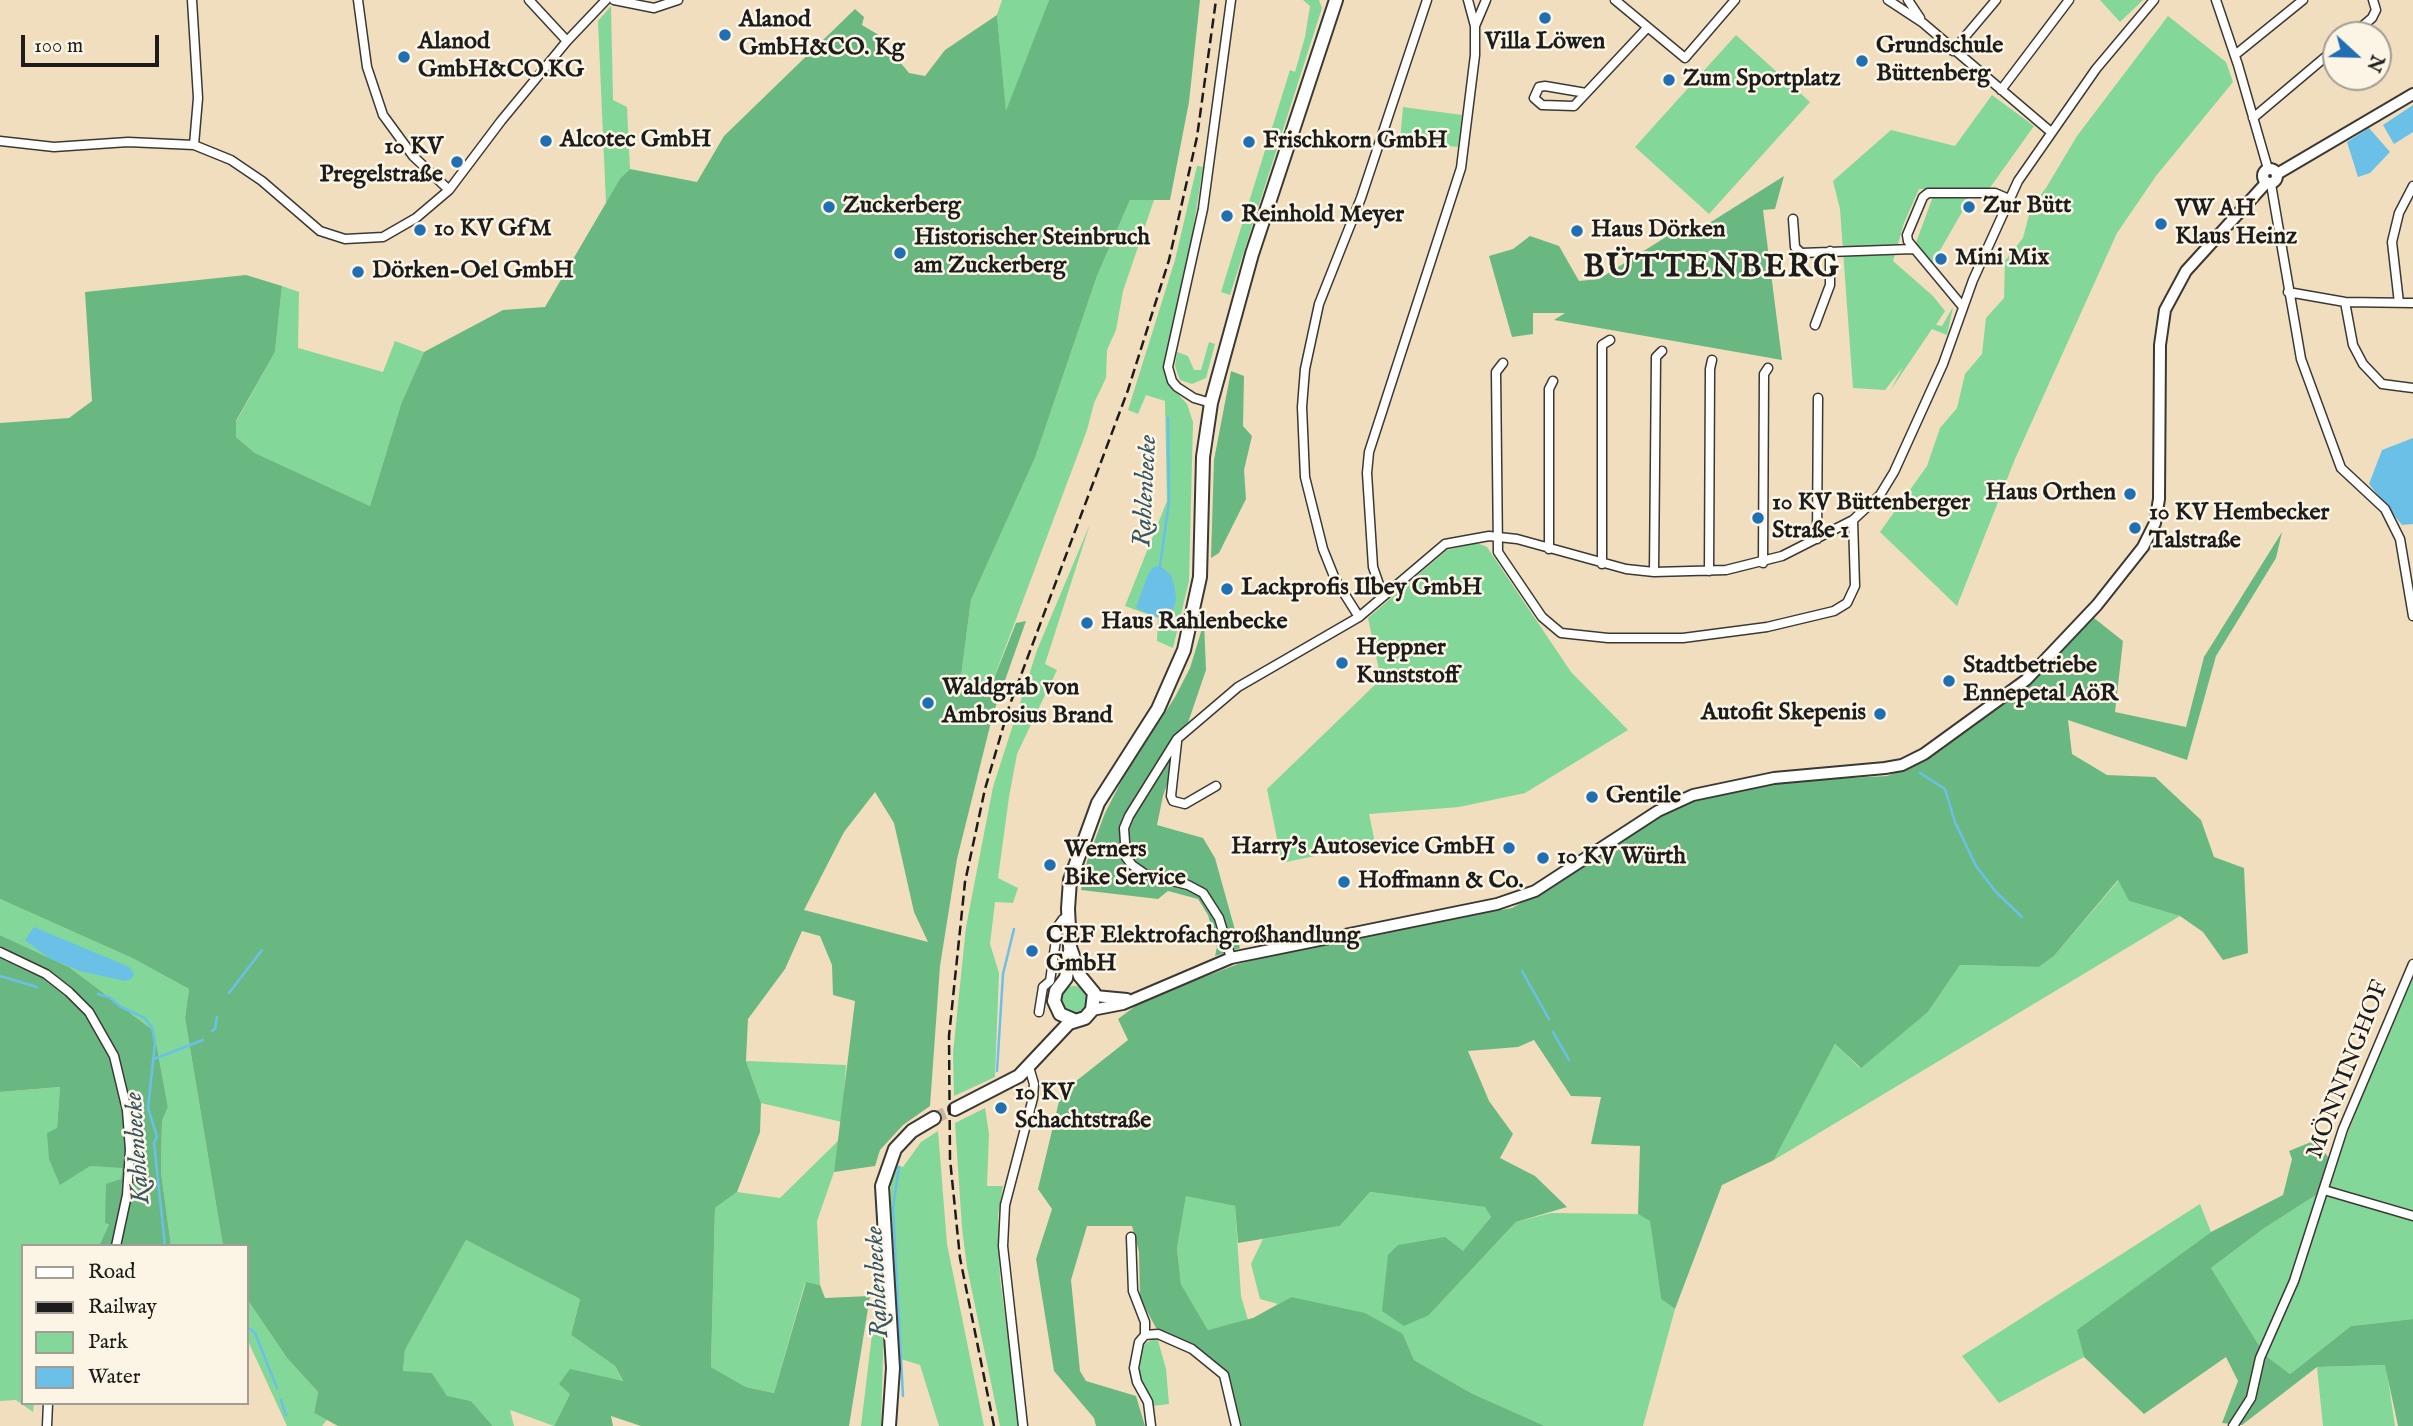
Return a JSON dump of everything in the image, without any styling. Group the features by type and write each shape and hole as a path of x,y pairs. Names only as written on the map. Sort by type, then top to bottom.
{"main road":[{"path":"955,1109 1007,1083 1029,1067 1049,1042 1074,1020 1084,1018 1092,1010 1095,996 1076,968 1070,947 1070,880 1098,803 1166,694 1190,632 1200,578 1203,457 1211,403 1252,254 1336,0"},
{"path":"1049,1042 1058,1011 1054,998 1063,983 1070,947"},
{"path":"1063,983 1072,980 1084,982"},
{"path":"1058,1011 1074,1020"},
{"path":"889,1426 893,1368 882,1186 895,1149 912,1131 934,1118"}],"street":[{"path":"192,0 198,98 194,145"},
{"path":"358,0 367,67 373,92 383,115 413,156 449,190"},
{"path":"529,0 567,41"},
{"path":"0,141 54,147 128,142 194,145 231,160 262,181 320,231 345,239 383,237 416,218 449,190 567,41 606,0"},
{"path":"614,0 653,8 678,0"},
{"path":"1211,403 1194,398 1177,387 1171,381 1168,367 1203,209 1231,0"},
{"path":"1359,617 1335,579 1324,550 1305,477 1302,407 1305,369 1319,304 1361,198 1427,0"},
{"path":"1383,596 1373,566 1367,473 1384,399 1461,168 1470,104 1475,26 1468,0"},
{"path":"1475,26 1486,0"},
{"path":"1615,0 1685,58 1735,0"},
{"path":"1888,0 1923,23 2051,132"},
{"path":"1908,0 1923,23"},
{"path":"1953,51 1996,0"},
{"path":"2001,90 2069,0"},
{"path":"1231,958 1219,918 1203,893 1188,885 1145,874 1132,865 1126,856 1124,838 1129,816 1157,767 1177,739 1238,687 1359,617 1445,544 1478,536 1497,537 1549,548 1602,564 1654,572 1709,571 1763,563 1853,520 1880,495 1894,472 1939,374 1963,307 2009,199 2051,132 2111,49 2154,0"},
{"path":"2216,0 2235,55 2270,177 2301,359 2341,468 2385,509 2400,539 2409,563 2413,616"},
{"path":"2235,55 2303,0"},
{"path":"2368,21 2376,10 2373,0"},
{"path":"1586,93 1545,86 1539,87 1534,98 1542,106 1569,108 1586,93 1647,28"},
{"path":"2253,118 2322,60"},
{"path":"1092,1010 1113,1007 1231,958 1497,904 1535,891 1658,811 1693,795 1773,778 1902,765 1924,754 2026,681 2110,590 2150,534 2159,499 2159,356 2165,310 2186,271 2270,177 2413,94"},
{"path":"2399,303 2392,242 2399,213 2413,186"},
{"path":"1963,307 1913,249 1907,235 1923,197 1928,193 1995,193 2009,199"},
{"path":"1793,219 1798,252 1913,249"},
{"path":"1815,325 1830,285 1830,251"},
{"path":"2288,292 2344,302 2413,303"},
{"path":"2344,302 2353,345 2363,364 2382,384 2413,388"},
{"path":"1602,564 1602,345 1610,340"},
{"path":"1654,572 1656,356 1662,351"},
{"path":"1709,571 1712,360"},
{"path":"1503,363 1496,372 1498,552 1542,617 1561,633 1608,638 1684,638 1767,627 1844,606 1855,586 1853,520"},
{"path":"1763,563 1764,374 1768,368"},
{"path":"1549,548 1549,389 1553,381"},
{"path":"1817,539 1818,398"},
{"path":"1177,739 1171,796 1173,801 1185,804 1216,786"},
{"path":"1039,1012 1043,987 1050,981 1058,926 1063,919 1068,919"},
{"path":"0,952 46,974 69,992 89,1012 114,1056 127,1110 130,1150 127,1195 116,1244"},
{"name":"MÖNNINGHOF","path":"2233,1426 2251,1398 2267,1338 2294,1281 2343,1129 2413,964"},
{"path":"1095,996 1137,998"},
{"path":"1023,1426 1003,1246 1005,1205 1033,1098 1034,1084 1029,1067"},
{"name":"MÖNNINGHOF","path":"2324,1190 2413,1216"},
{"path":"1130,1237 1133,1291 1142,1313 1144,1335 1139,1342 1135,1368 1137,1382 1148,1402 1151,1426"},
{"path":"1144,1335 1158,1334 1192,1349 1224,1375 1236,1426"},
{"path":"47,1426 48,1405"}],"green space":[{"path":"1002,0 1049,0 1006,113 997,15"},
{"path":"1049,0 1200,0 1189,102 1170,200 1130,200 1097,276 1035,458 971,600 960,684 965,687 989,691 1016,623 1026,621 993,714 957,859 940,966 930,1106 903,1125 880,1150 875,1166 834,1172 855,1001 833,995 832,965 820,936 802,931 785,969 748,1019 746,1061 761,1103 760,1132 737,1192 715,1208 711,1367 746,1387 774,1393 806,1282 820,1285 825,1298 870,1296 849,1426 641,1426 611,1416 613,1426 554,1426 570,1394 559,1384 570,1369 623,1381 615,1366 571,1335 580,1299 466,1240 405,1350 403,1371 432,1373 447,1396 471,1401 493,1426 338,1426 314,1413 318,1392 287,1358 248,1300 248,1244 223,1244 185,1018 189,989 132,958 0,899 0,423 69,418 92,401 85,292 246,275 282,286 275,352 236,421 236,437 255,453 370,506 401,404 424,352 503,310 545,307 620,179 630,169 697,182 724,136 855,9 864,17 862,25 877,34 909,73 925,76 945,50 997,15 1006,111","holes":["875,792 894,823 914,912 928,942 804,910 844,832"]},
{"path":"1303,0 1319,0 1322,8 1230,295 1221,292 1290,70 1295,72 1305,37 1310,6"},
{"path":"2100,0 2143,0 2120,22"},
{"path":"611,6 613,100 627,107 630,169 606,203 598,21"},
{"path":"2168,16 2226,62 2233,82 2156,176 2117,233 2015,459 1957,606 1880,532 1927,466 1940,428 1957,408 1965,374 1982,354 1986,318 2004,298 2005,261 2023,238 2031,207 2046,188 2077,136"},
{"path":"1736,35 1810,102 1709,214 1635,147"},
{"path":"1992,95 2034,126 1989,189 1919,189 1904,223 1893,261 1933,296 1945,311 1936,325 1942,326 1953,307 1947,335 1932,329 1890,391 1903,367 1885,390 1853,388 1840,209 1833,181 1891,130 1955,146"},
{"path":"1403,107 1462,115 1458,147 1400,141"},
{"path":"1197,166 1203,167 1188,262 1164,365 1167,382 1187,404 1193,422 1189,581 1173,648 1157,641 1158,618 1125,606 1167,501 1165,401 1146,395 1138,414 1128,410 1175,260"},
{"path":"1784,176 1775,209 1763,210 1782,360 1554,320 1565,313 1533,313 1533,334 1512,337 1489,256 1513,249 1530,236 1559,246 1579,281 1599,279 1693,220 1703,227"},
{"path":"1973,193 1931,266 1914,248 1934,194"},
{"path":"1130,200 1154,200 1123,291 1116,330 1107,350 1106,378 1094,403 1087,430 989,691 960,684 971,600 1035,458 1097,276"},
{"path":"282,286 299,292 298,348 383,372 395,341 424,352 401,404 370,506 255,453 236,437 236,422 275,352"},
{"path":"1209,342 1215,344 1206,378 1192,384 1180,380 1175,366 1177,352 1188,356 1194,370 1201,370"},
{"path":"1231,371 1244,376 1243,426 1252,436 1244,470 1246,499 1219,553 1211,558 1214,460"},
{"path":"1090,524 1045,664 1057,670 1017,754 1009,797 998,878 1018,888 1013,903 995,902 990,944 999,973 995,1077 954,1096 953,1053 966,927 993,787 1037,650"},
{"path":"2282,532 2276,558 2216,656 2187,760 2068,720 2072,754 2107,775 2155,777 2201,820 2214,857 2244,868 2248,953 2223,960 2203,932 2180,916 2129,901 2118,880 2054,956 2039,967 1960,965 1928,1012 1861,1068 1835,1044 1774,1160 1722,1185 1675,1309 1661,1299 1650,1221 1638,1214 1640,1146 1591,1144 1601,1097 1571,1096 1534,1040 1518,1047 1468,1051 1489,1101 1513,1134 1500,1158 1535,1176 1567,1207 1516,1222 1429,1315 1404,1326 1382,1311 1388,1255 1398,1245 1445,1237 1463,1251 1491,1217 1485,1207 1370,1192 1340,1226 1238,1243 1235,1206 1186,1196 1177,1248 1181,1284 1208,1330 1253,1318 1291,1297 1365,1313 1403,1334 1414,1360 1471,1393 1545,1426 1239,1426 1226,1372 1184,1341 1156,1328 1140,1298 1139,1252 1132,1226 1087,1226 1071,1280 1080,1371 1086,1381 1136,1396 1145,1426 1096,1426 1094,1418 1054,1371 1036,1259 1052,1209 1038,1189 1061,1093 1128,1040 1118,1019 1142,1001 1238,964 1352,936 1512,908 1564,879 1606,849 1671,810 1703,798 1789,781 1887,776 1904,770 1931,757 2025,689 2094,618 2123,641 2115,712 2186,727 2204,657"},
{"path":"1477,543 1487,547 1571,672 1628,730 1525,793 1459,807 1369,814 1375,843 1282,863 1267,789 1381,679 1368,618 1447,550"},
{"path":"1204,622 1206,670 1163,796 1157,825 1203,838 1215,858 1240,948 1215,956 1217,947 1208,915 1198,899 1168,891 1158,899 1081,890 1087,861 1105,813 1124,776 1175,697 1190,668"},
{"path":"2119,880 2129,901 2180,916 1774,1160 1835,1044 1860,1068 1928,1012 1960,965 2039,967 2054,956"},
{"path":"0,899 132,958 189,989 185,1018 223,1244 171,1244 161,1172 162,1121 168,1107 154,1031 69,967 0,935"},
{"path":"0,935 69,967 154,1031 168,1107 162,1121 161,1172 171,1244 100,1244 109,1224 105,1223 106,1184 121,1179 122,1168 90,1166 60,1185 49,1159 47,1133 57,1128 60,1087 0,1092"},
{"path":"2413,968 2413,1319 2351,1326 2290,1374 2265,1355 2211,1268 2263,1229 2330,1186 2345,1140"},
{"path":"1074,986 1084,990 1088,1000 1084,1010 1074,1014 1064,1010 1060,1000 1064,990"},
{"path":"746,1061 846,1065 842,1122 761,1103"},
{"path":"60,1087 57,1128 90,1166 122,1167 109,1224 100,1244 21,1244 21,1404 16,1400 0,1401 0,1092"},
{"path":"985,1108 989,1134 987,1186 1003,1186 998,1215 1000,1278 1020,1426 1000,1426 967,1267 962,1228 955,1123"},
{"path":"938,1131 947,1244 984,1426 939,1426 920,1365 901,1359 890,1220 891,1179 895,1165 903,1167 921,1142"},
{"path":"840,1139 834,1172 817,1221 820,1285 805,1283 774,1393 746,1387 711,1367 715,1208 737,1192 780,1198"},
{"path":"2316,1140 2328,1157 2326,1170 2330,1186 2263,1229 2211,1268 2265,1355 2290,1374 2351,1326 2413,1319 2413,1426 2398,1426 2385,1365 2317,1367 2242,1425 2222,1423 2238,1381 2226,1357 2144,1414 2084,1357 2077,1330 2211,1232 2283,1195 2292,1159 2289,1151"},
{"path":"1370,1192 1486,1207 1491,1217 1463,1252 1429,1315 1516,1222 1551,1213 1638,1214 1650,1220 1661,1299 1675,1309 1643,1426 1545,1426 1471,1393 1414,1360 1403,1334 1291,1297 1278,1304 1260,1299 1251,1264 1263,1239 1340,1226"},
{"path":"1186,1195 1235,1206 1241,1296 1248,1320 1208,1330 1181,1284 1177,1248"},
{"path":"2200,1204 2211,1232 2078,1330 2084,1357 1999,1403 1962,1356"},
{"path":"466,1240 580,1299 571,1335 615,1366 623,1382 570,1394 554,1426 510,1410 514,1426 493,1426 471,1401 447,1397 432,1373 403,1372 405,1350"},
{"path":"248,1300 287,1358 318,1392 314,1413 327,1420 322,1426 287,1426 248,1341"},
{"path":"879,1316 884,1319 881,1426 861,1426 873,1326"},
{"path":"1157,1337 1166,1369 1169,1404 1152,1406 1140,1377 1140,1363 1143,1345"},
{"path":"2386,1365 2395,1426 2323,1426 2317,1367"},
{"path":"23,1405 34,1405 33,1412"}],"water":[{"path":"2413,105 2413,132 2394,144 2383,125"},
{"path":"2369,128 2390,152 2370,173 2358,177 2347,142"},
{"path":"2413,438 2413,524 2402,525 2369,484 2382,450"},
{"path":"1160,566 1171,575 1175,589 1176,600 1169,622 1136,608 1147,577 1153,567"},
{"path":"34,927 129,967 134,974 131,979 125,981 80,971 49,958 25,940"}],"waterway":[{"name":"Rahlenbecke","path":"1160,566 1169,502 1168,418"},
{"path":"1920,773 1945,789 1955,822 1976,866 1996,892 2022,917"},
{"name":"Rahlenbecke","path":"997,1071 1003,974 1014,929"},
{"path":"229,993 262,950"},
{"path":"1522,971 1549,1019"},
{"name":"Kahlenbecke","path":"0,976 37,987"},
{"name":"Kahlenbecke","path":"98,994 109,997 121,1007 145,1018 152,1028 155,1043 148,1108 157,1137 154,1143 165,1244"},
{"path":"212,1031 215,1029 217,1017"},
{"path":"1553,1032 1569,1060"},
{"path":"154,1059 203,1040"},
{"name":"Rahlenbecke","path":"899,1167 893,1208 903,1396"},
{"name":"Kahlenbecke","path":"248,1328 255,1333 277,1388"},
{"name":"Kahlenbecke","path":"281,1400 286,1415"}],"tunnel":[{"path":"934,1118 955,1109"}],"railway":[{"path":"994,1426 960,1258 950,1159 949,1036 965,882 985,789 1009,707 1128,390 1169,260 1197,137 1216,0"}],"place":[{"name":"Villa Löwen","path":"1545,18"},
{"name":"Alanod GmbH&CO. Kg","path":"725,35"},
{"name":"Alanod GmbH&CO.KG","path":"404,57"},
{"name":"Grundschule Büttenberg","path":"1862,61"},
{"name":"Zum Sportplatz","path":"1669,80"},
{"name":"Alcotec GmbH","path":"546,141"},
{"name":"Frischkorn GmbH","path":"1249,142"},
{"name":"10 KV Pregelstraße","path":"457,162"},
{"name":"Zuckerberg","path":"829,207"},
{"name":"Zur Bütt","path":"1969,207"},
{"name":"Reinhold Meyer","path":"1227,216"},
{"name":"VW AH Klaus Heinz","path":"2161,224"},
{"name":"10 KV GfM","path":"420,230"},
{"name":"Haus Dörken","path":"1577,231"},
{"name":"Historischer Steinbruch am Zuckerberg","path":"900,253"},
{"name":"Mini Mix","path":"1941,259"},
{"name":"Dörken-Oel GmbH","path":"358,272"},
{"name":"Haus Orthen","path":"2130,494"},
{"name":"10 KV Büttenberger Straße 1","path":"1758,518"},
{"name":"10 KV Hembecker Talstraße","path":"2135,528"},
{"name":"Lackprofis Ilbey GmbH","path":"1227,589"},
{"name":"Haus Rahlenbecke","path":"1087,623"},
{"name":"Heppner Kunststoff","path":"1342,663"},
{"name":"Stadtbetriebe Ennepetal AöR","path":"1949,681"},
{"name":"Waldgrab von Ambrosius Brand","path":"928,703"},
{"name":"Autofit Skepenis","path":"1880,714"},
{"name":"Gentile","path":"1592,797"},
{"name":"Harry's Autosevice GmbH","path":"1509,848"},
{"name":"10 KV Würth","path":"1543,858"},
{"name":"Werners Bike Service","path":"1050,865"},
{"name":"Hoffmann & Co.","path":"1344,882"},
{"name":"CEF Elektrofachgroßhandlung GmbH","path":"1032,951"},
{"name":"10 KV Schachtstraße","path":"1001,1108"}],"district":[{"name":"BÜTTENBERG","path":"1712,269"}]}
